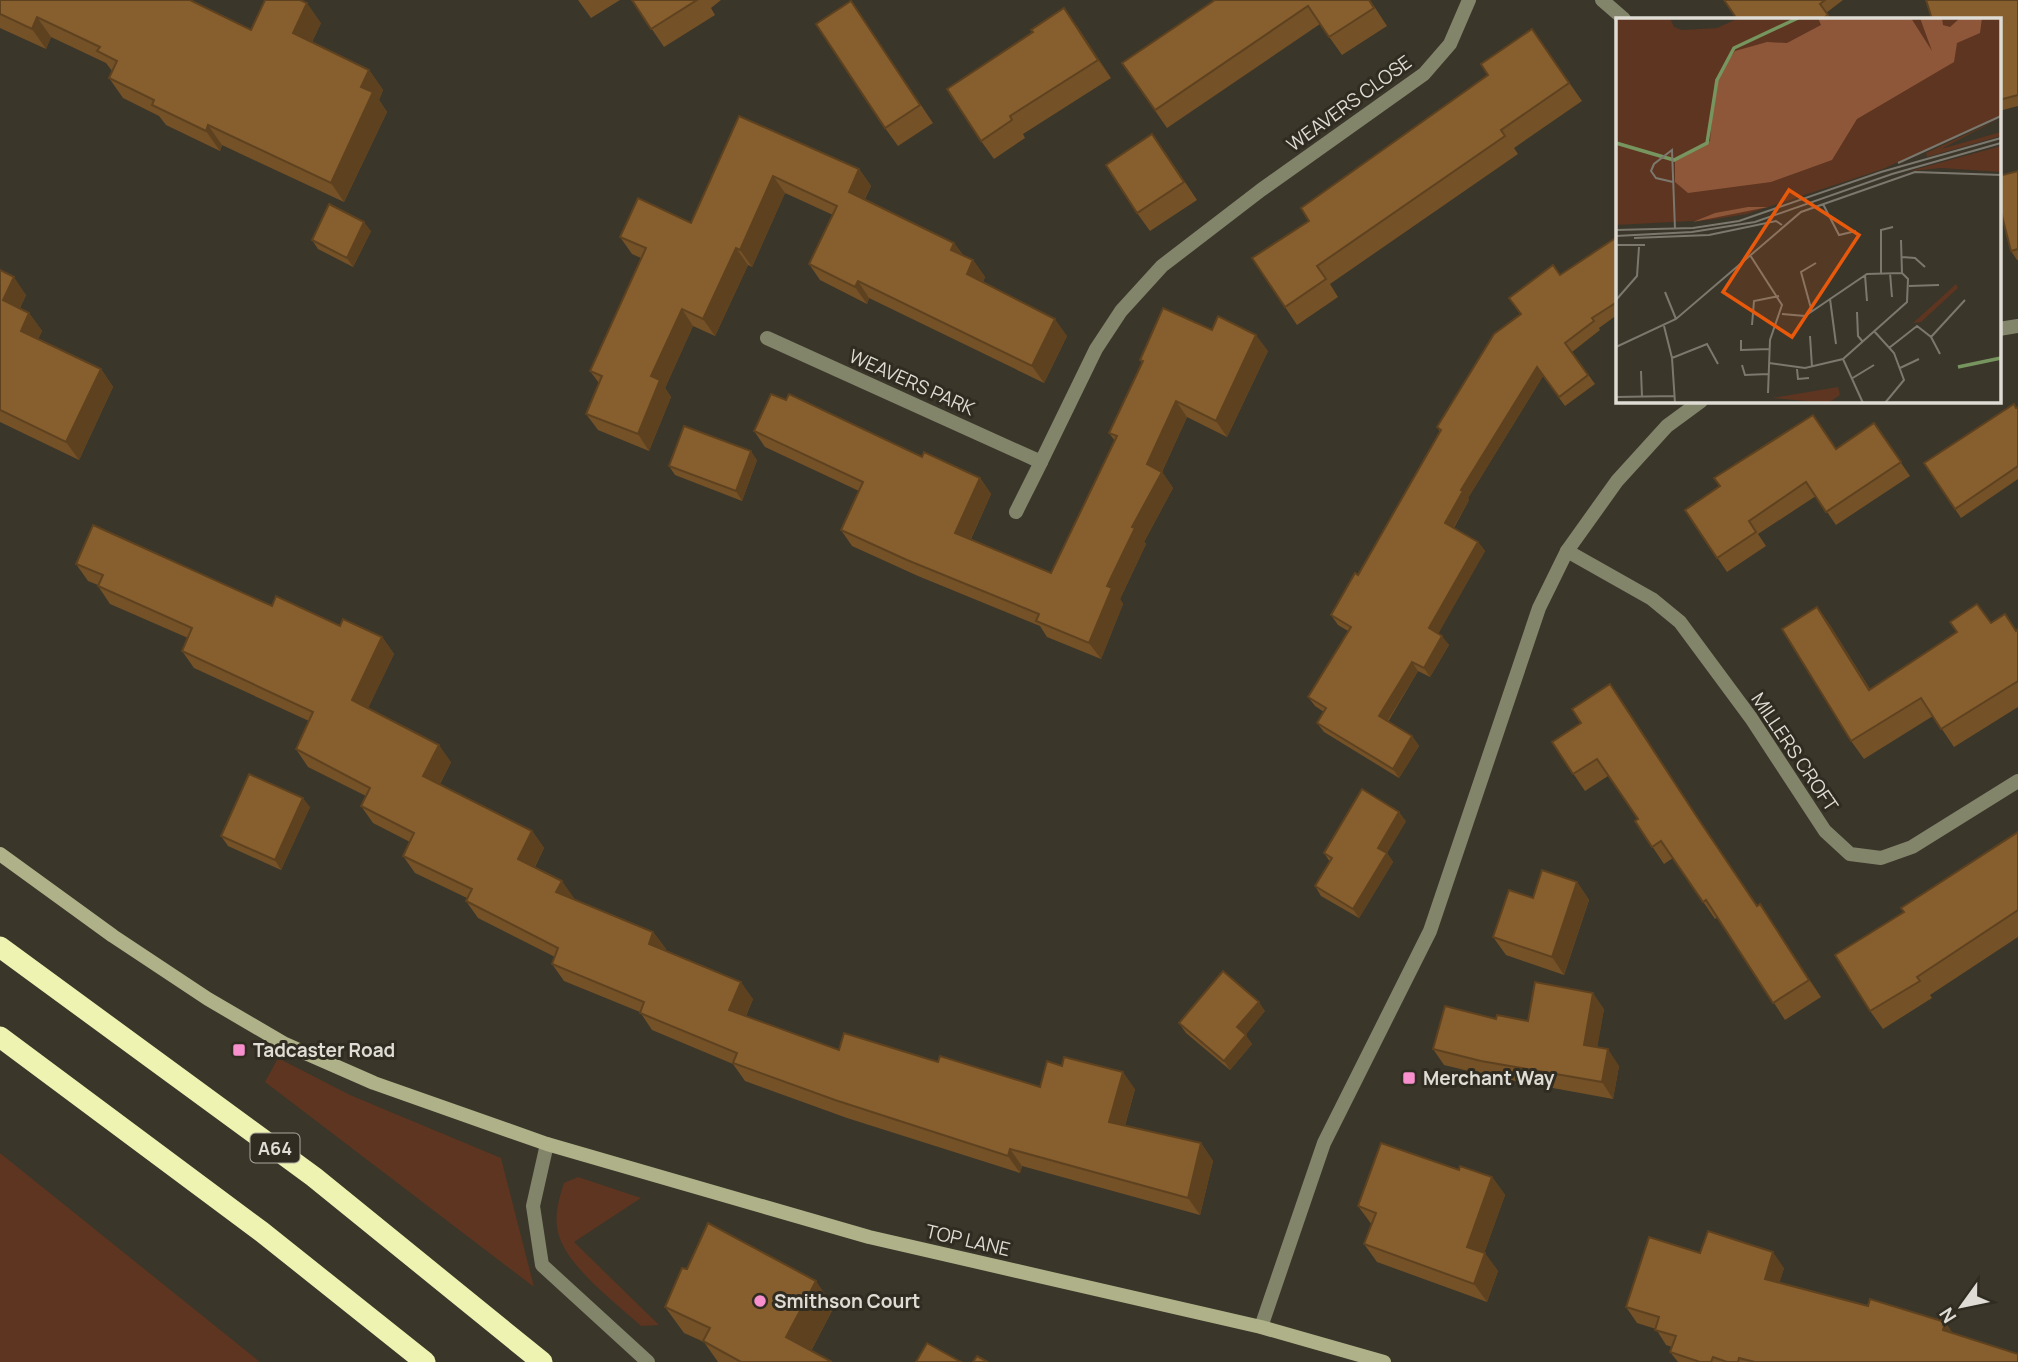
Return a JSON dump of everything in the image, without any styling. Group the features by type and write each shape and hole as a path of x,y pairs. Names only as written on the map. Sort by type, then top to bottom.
{"highway":[{"name":"A64","path":"0,947 314,1177 542,1362"},
{"path":"0,1037 262,1231 425,1362"}],"street":[{"name":"WEAVERS CLOSE","path":"1041,461 1096,349 1121,311 1162,266 1261,190 1424,74 1450,44 1469,0"},
{"path":"1602,0 1623,18"},
{"path":"2000,328 2018,326"},
{"name":"WEAVERS PARK","path":"767,338 1041,461"},
{"path":"1261,1328 1324,1143 1430,931 1539,608 1567,551 1617,481 1667,426 1700,402"},
{"path":"1016,512 1041,461"},
{"name":"MILLERS CROFT","path":"1567,551 1653,599 1681,622 1751,718 1825,831 1850,854 1881,858 1912,847 2018,781"},
{"path":"0,855 208,999 285,1044 374,1083 547,1144 533,1206 542,1265 648,1362"},
{"name":"TOP LANE","path":"547,1144 869,1237 1261,1328 1384,1362"}],"shaded area":[{"path":"278,1058 350,1095 501,1158 534,1287 265,1082"},
{"path":"0,1153 260,1362 0,1362"},
{"path":"578,1177 641,1198 574,1242 659,1325 641,1326 593,1283 563,1245 557,1226 559,1201 564,1183"}],"building":[{"path":"0,0 190,0 251,30 265,0 300,0 307,3 293,33 369,70 361,87 373,92 331,183 208,125 206,131 152,105 154,100 109,78 117,61 97,51 100,47 37,17 32,29 0,14"},
{"path":"632,0 697,0 651,29"},
{"path":"1215,0 1369,0 1374,8 1329,37 1308,6 1155,110 1122,63"},
{"path":"1724,0 1825,0 1820,4 1828,15 1824,18 1736,18"},
{"path":"1926,0 2018,0 2018,95 2000,100 2000,18 1932,18"},
{"path":"851,1 920,105 885,128 816,24"},
{"path":"1064,8 1098,60 1010,116 1012,120 981,141 947,89"},
{"path":"1532,29 1569,83 1501,130 1505,136 1317,266 1326,279 1285,307 1252,258 1309,221 1301,208 1488,75 1481,64"},
{"path":"739,116 859,169 849,192 954,243 951,250 973,260 967,274 1055,319 1032,366 858,281 855,287 809,264 837,206 773,176 740,250 736,248 703,319 682,309 651,376 660,380 638,434 586,414 602,376 590,371 646,248 620,237 638,198 691,223"},
{"path":"1152,134 1184,182 1137,213 1106,165"},
{"path":"2018,171 2018,249 2011,251 2000,208 2000,176"},
{"path":"329,204 364,222 347,258 312,240"},
{"path":"1616,238 1616,303 1592,318 1594,321 1565,343 1588,375 1559,397 1537,367 1461,490 1463,491 1445,523 1478,542 1429,628 1442,636 1424,668 1412,662 1379,716 1412,736 1393,769 1317,723 1326,708 1308,697 1351,627 1331,615 1355,573 1358,575 1441,430 1437,427 1494,334 1521,314 1509,298 1553,265 1560,275"},
{"path":"0,270 14,277 3,300 29,313 21,331 101,369 66,442 0,410"},
{"path":"1163,308 1212,330 1218,316 1256,335 1216,421 1176,401 1147,464 1162,472 1132,527 1135,528 1107,586 1112,588 1089,643 1036,621 1039,614 841,530 863,482 754,431 771,394 786,400 789,394 922,457 924,452 980,478 955,533 1051,573 1117,436 1109,433 1143,361 1140,360"},
{"path":"2014,404 2018,407 2018,466 1955,509 1924,463"},
{"path":"1813,415 1836,449 1874,423 1901,462 1826,512 1806,482 1749,521 1756,532 1717,558 1685,510 1720,486 1714,478"},
{"path":"684,426 751,451 736,491 669,466"},
{"path":"93,525 272,606 276,596 340,626 343,619 382,637 352,700 439,745 423,776 532,831 518,859 562,881 556,892 653,932 649,944 741,982 729,1010 839,1050 844,1033 938,1062 940,1056 1040,1087 1047,1061 1062,1066 1064,1057 1123,1072 1109,1122 1201,1143 1188,1198 1010,1149 1008,1156 835,1100 733,1063 737,1053 640,1013 644,1002 552,964 558,948 466,901 472,889 403,856 414,833 361,806 370,788 296,749 313,712 182,651 192,628 98,586 103,575 76,564"},
{"path":"1977,604 1991,623 2005,614 2016,631 2018,629 2018,681 1941,729 1921,698 1851,741 1782,629 1817,607 1869,690 1957,632 1950,622"},
{"path":"1610,684 1809,980 1773,1003 1706,900 1703,902 1661,841 1652,847 1635,821 1638,819 1597,759 1573,774 1552,742 1581,723 1572,709"},
{"path":"249,774 303,798 275,860 221,836"},
{"path":"1362,789 1399,812 1378,848 1387,853 1353,909 1315,886 1332,858 1324,853"},
{"path":"2018,832 2018,910 1917,977 1920,981 1870,1011 1835,955 1904,912 1901,908"},
{"path":"1542,870 1577,882 1552,957 1493,937 1509,890 1533,898"},
{"path":"1223,971 1259,1002 1237,1027 1246,1035 1224,1061 1179,1023"},
{"path":"1535,982 1593,993 1584,1045 1608,1049 1602,1082 1481,1061 1433,1049 1445,1006 1496,1019 1497,1015 1528,1021"},
{"path":"1381,1143 1459,1170 1460,1166 1492,1177 1467,1247 1485,1253 1474,1284 1364,1244 1376,1213 1358,1206"},
{"name":"Smithson Court","path":"708,1223 816,1281 786,1337 832,1362 741,1362 703,1341 710,1328 665,1307 682,1268 687,1269"},
{"path":"1708,1231 1773,1252 1765,1279 1868,1306 1870,1299 1945,1322 1943,1330 2018,1354 2018,1362 1755,1362 1739,1358 1738,1362 1727,1362 1713,1357 1711,1362 1700,1362 1670,1352 1676,1336 1655,1330 1659,1317 1626,1307 1649,1237 1700,1253"},
{"path":"927,1343 961,1362 916,1362"},
{"path":"977,1356 988,1362 973,1362"}],"place":[{"name":"Tadcaster Road","path":"239,1050"},
{"name":"Merchant Way","path":"1409,1078"},
{"name":"Smithson Court","path":"760,1301"}]}
